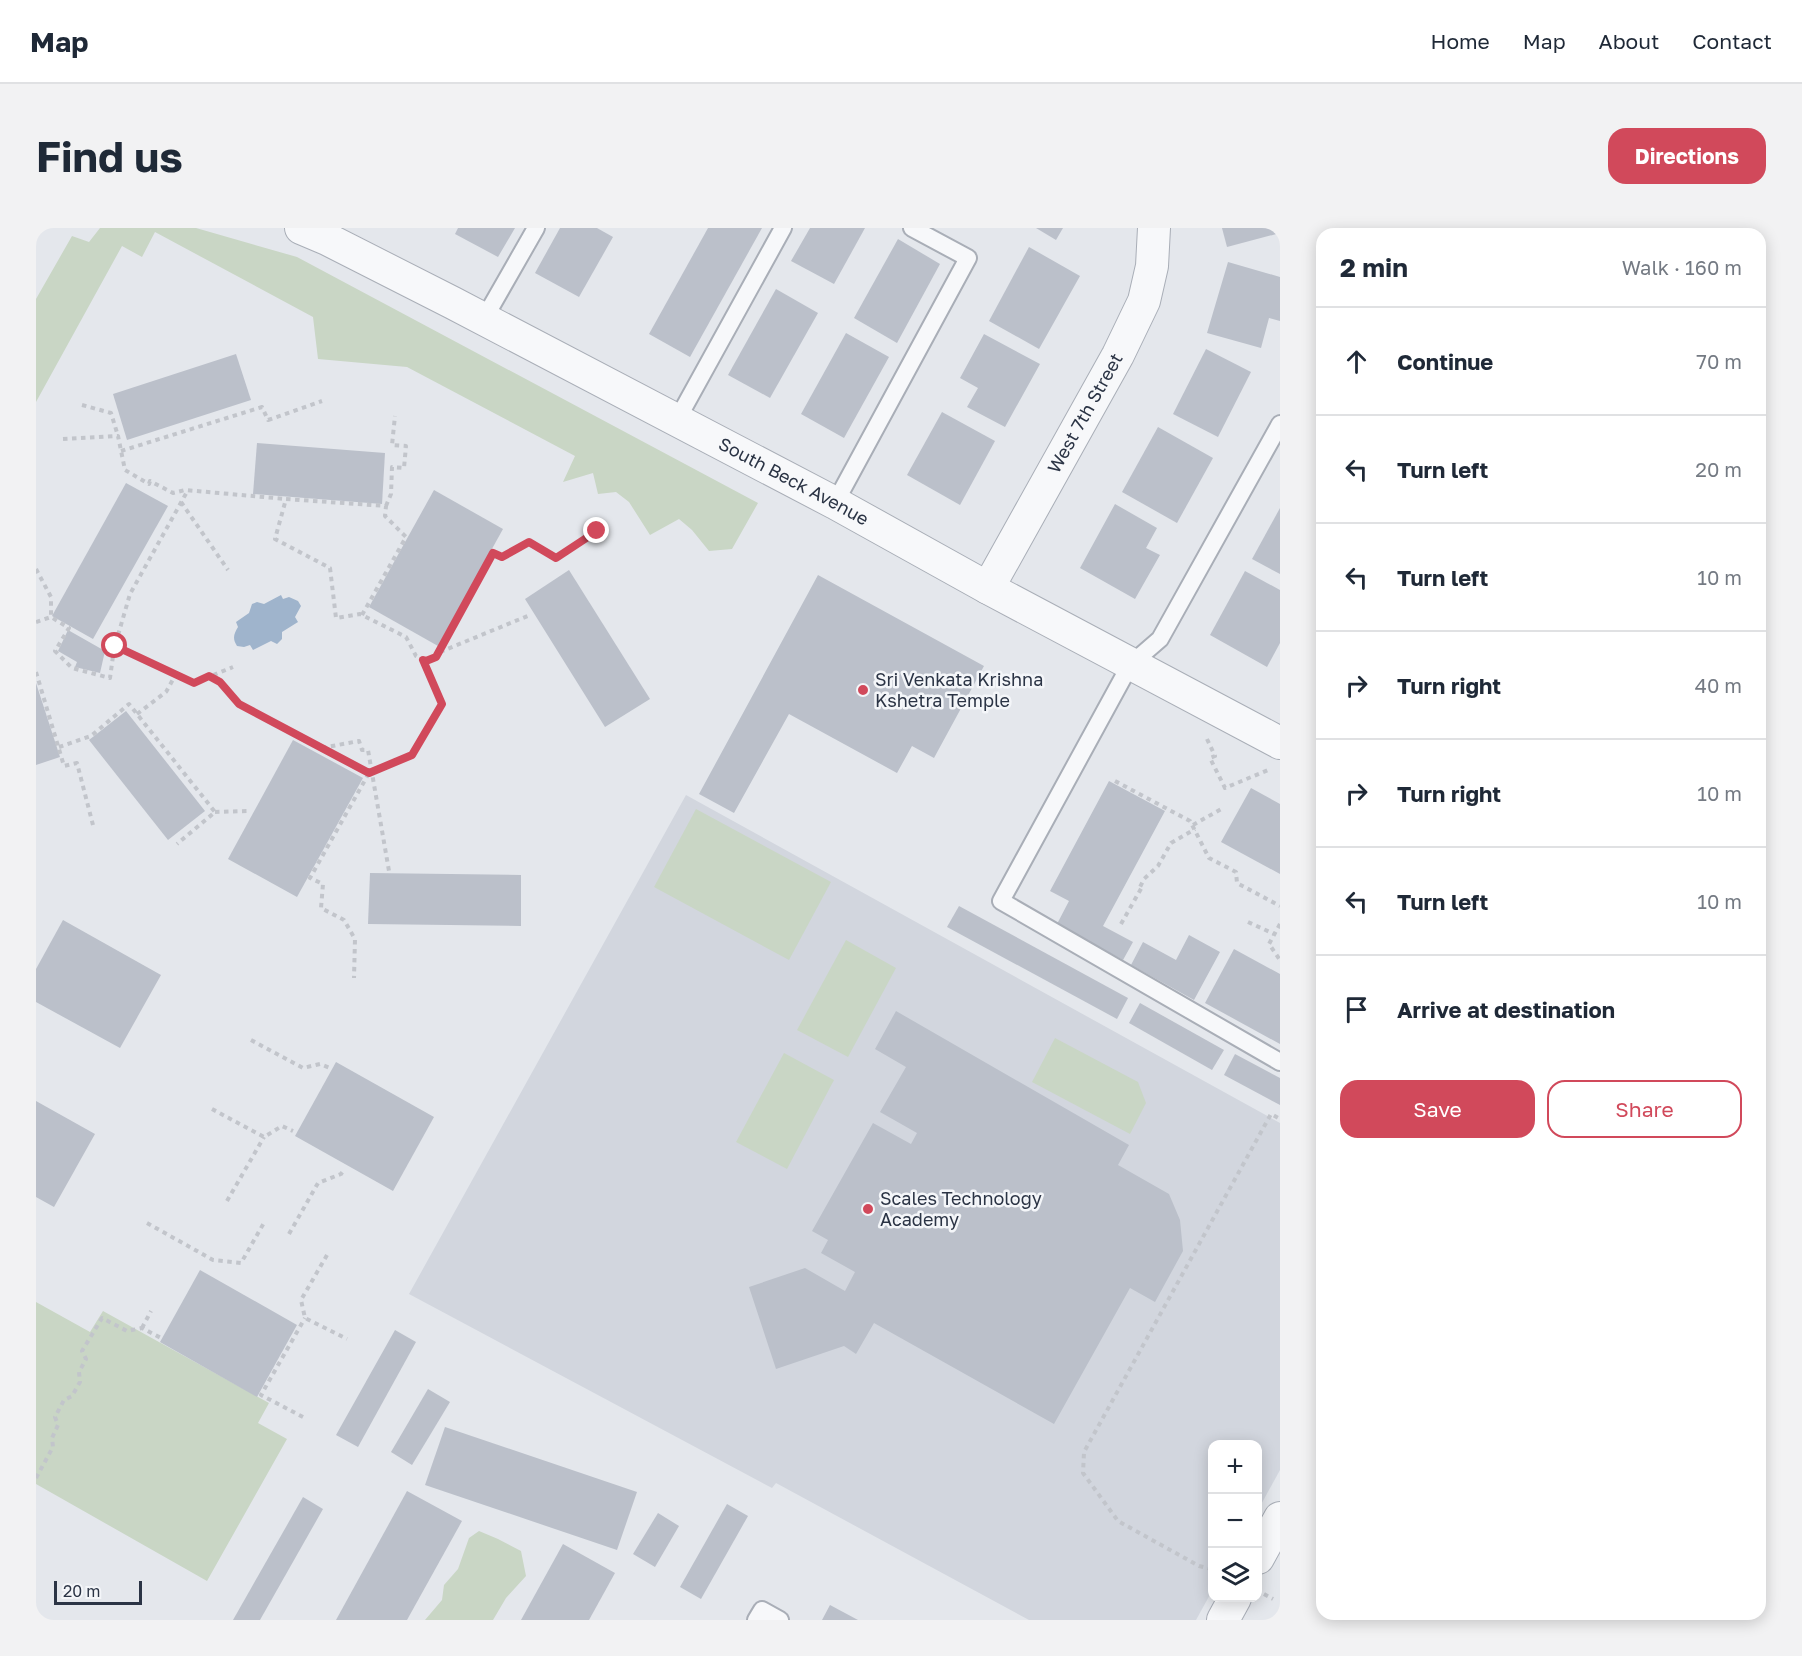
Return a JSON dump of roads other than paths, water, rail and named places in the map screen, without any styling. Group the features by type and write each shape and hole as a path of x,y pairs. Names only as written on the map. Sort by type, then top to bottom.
{"street":[{"name":"South Beck Avenue","path":"301,228 484,319 835,503 1130,664 1276,755"},
{"name":"West 7th Street","path":"988,588 1118,354 1144,301 1152,266 1154,229"},
{"path":"1223,1620 1242,1602"}],"lane":[{"path":"484,319 536,228"},
{"path":"677,420 783,228"},
{"path":"835,503 968,258 912,228"},
{"path":"1280,424 1160,639 1130,664 1000,901 1280,1062"},
{"path":"756,1620 762,1610 780,1620"}],"water":[{"path":"281,595 283,599 289,597 298,601 301,606 295,617 298,622 282,632 282,639 277,644 271,641 253,650 250,645 237,646 234,638 238,627 236,622 249,613 252,604 257,602 264,604"}],"place":[{"name":"Sri Venkata Krishna Kshetra Temple","path":"863,690"},
{"name":"Scales Technology Academy","path":"868,1209"}]}
